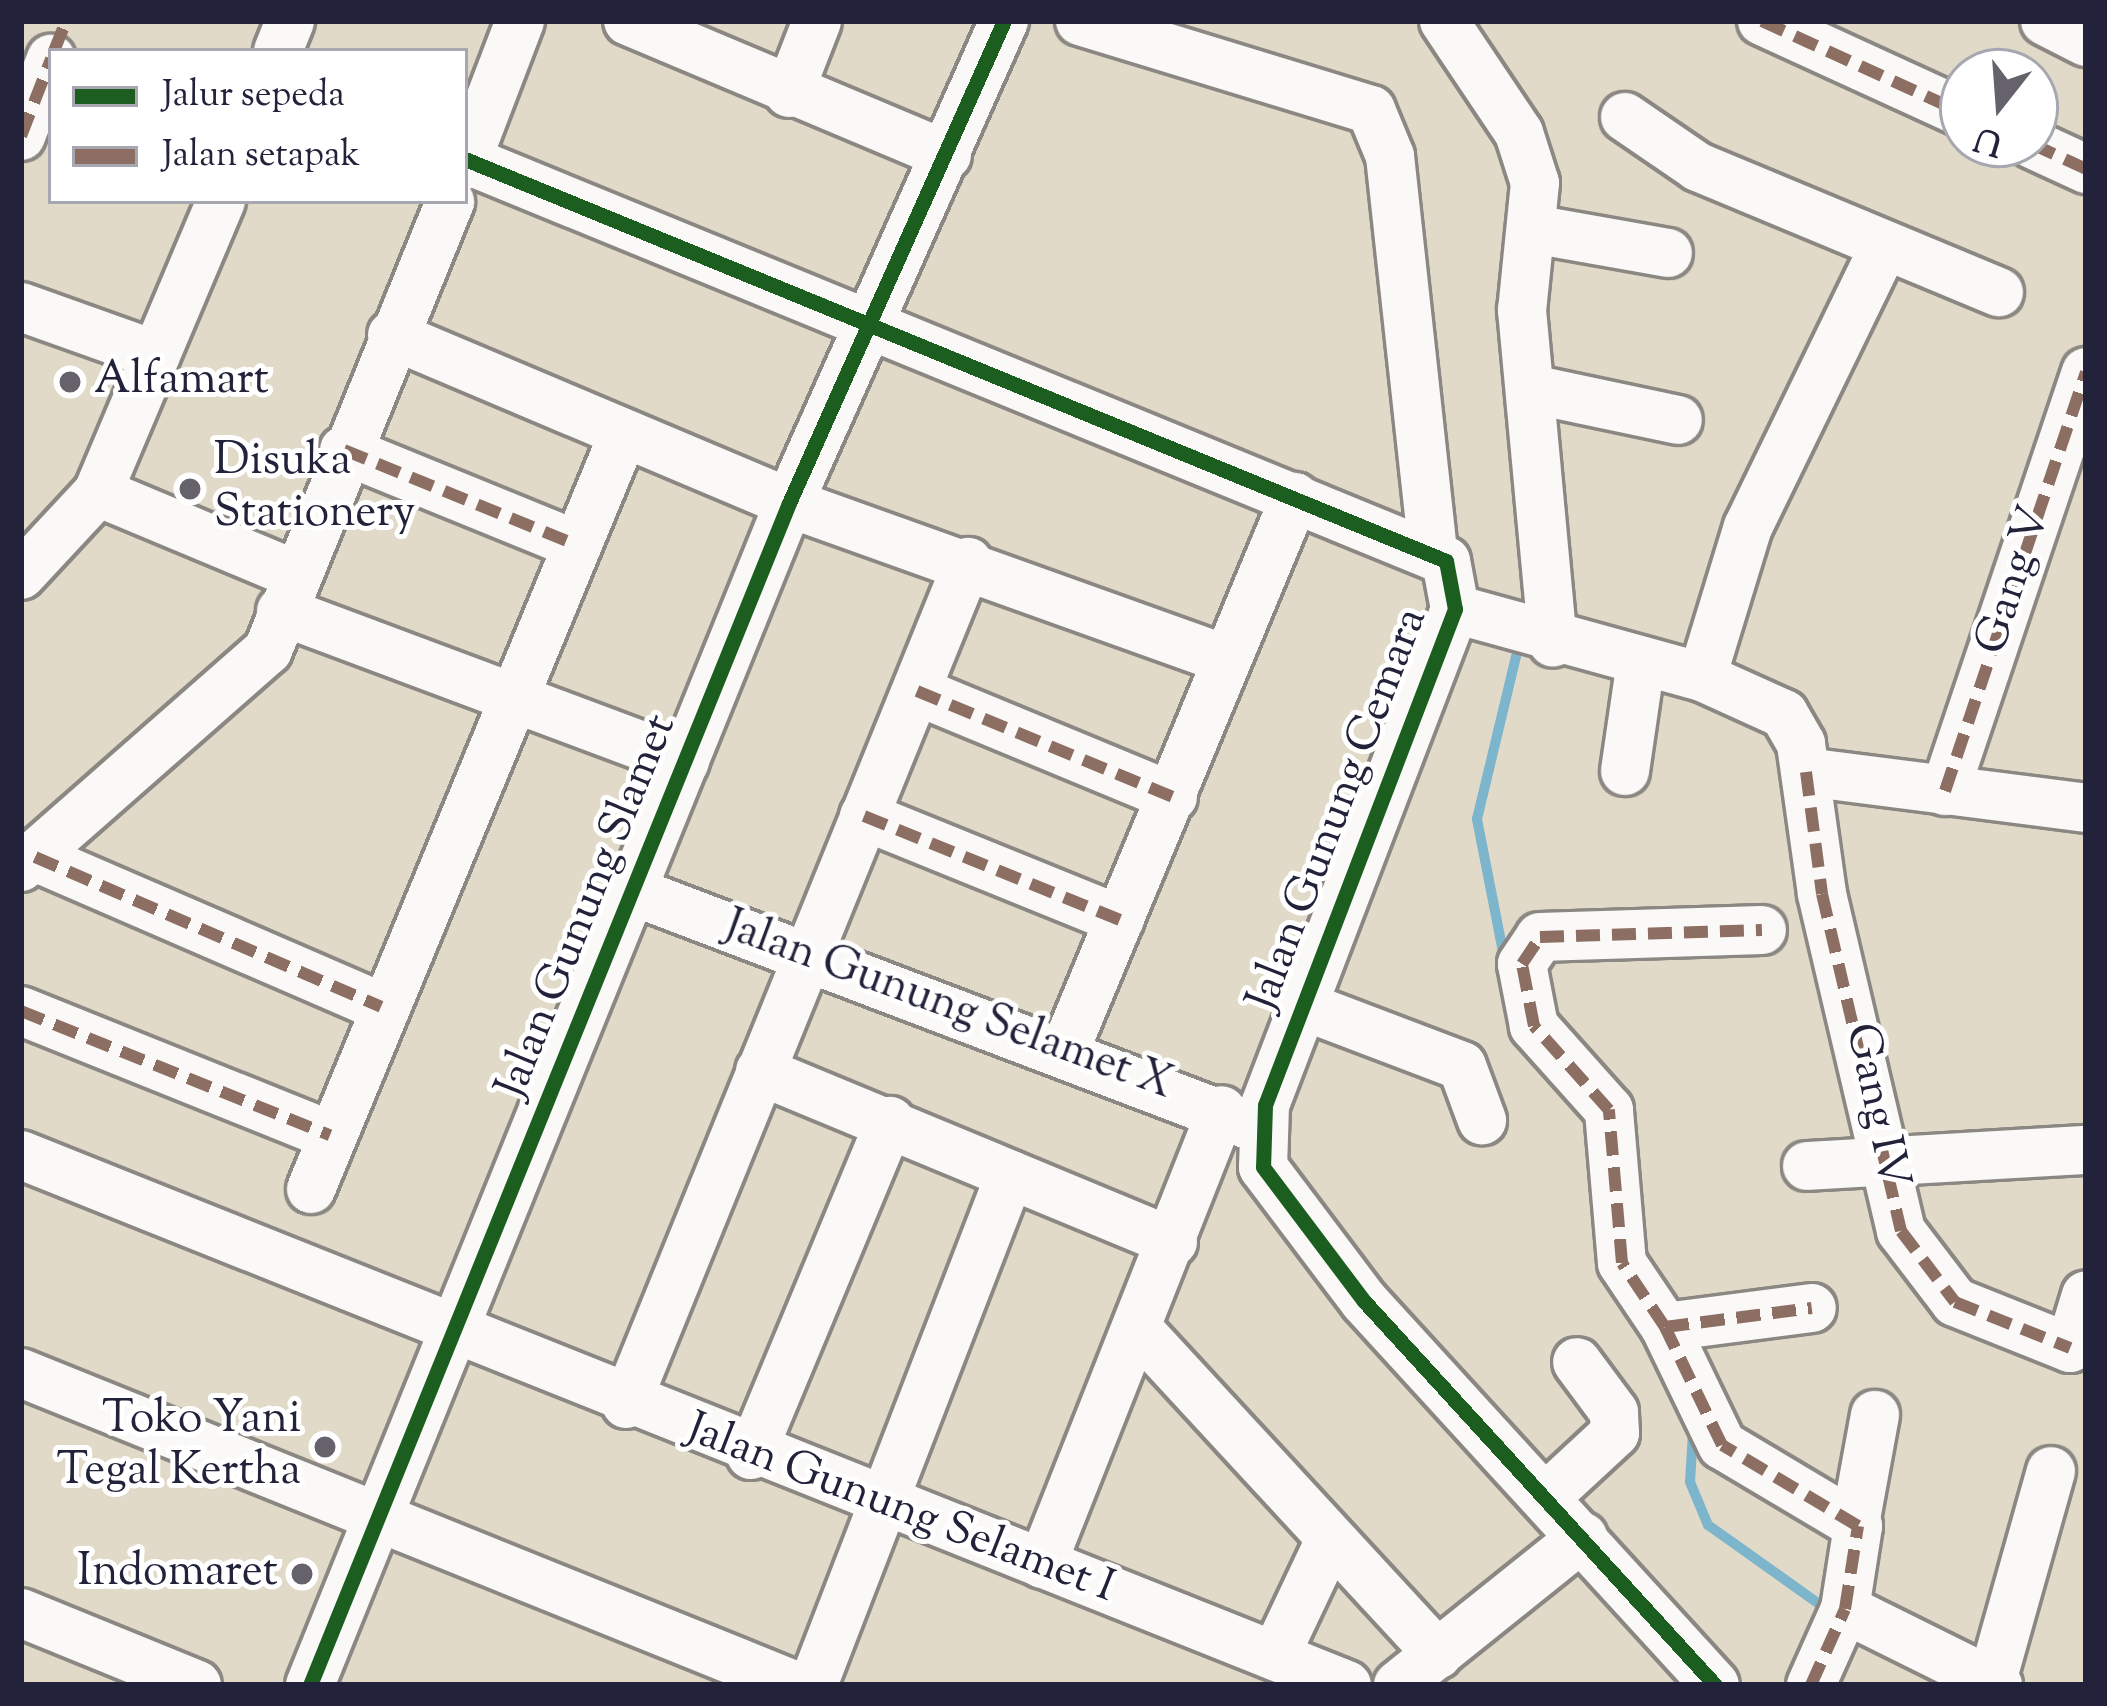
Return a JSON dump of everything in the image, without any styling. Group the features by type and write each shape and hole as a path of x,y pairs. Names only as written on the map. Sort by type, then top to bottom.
{"street":[{"path":"468,155 520,21"},
{"path":"788,93 817,21"},
{"name":"Jalan Gunung Slamet","path":"310,1685 789,503 1004,21"},
{"path":"1080,21 1371,110 1390,157 1433,549"},
{"path":"1444,21 1519,133 1535,183 1522,310 1531,388 1534,636"},
{"path":"1762,21 1939,101"},
{"path":"2045,21 2086,42"},
{"path":"652,25 788,93 947,155"},
{"path":"21,136 48,65"},
{"path":"1625,117 1697,167 1883,249 2000,292"},
{"name":"Jalan Gunung Cemara","path":"468,173 872,323 1294,497 1433,549 1456,583 1455,609 1304,1006 1173,1242 1042,1564"},
{"path":"21,575 98,492 220,204"},
{"path":"381,1006 28,862 256,664 448,204"},
{"path":"1533,229 1668,253"},
{"path":"1702,677 1748,527 1883,249"},
{"path":"21,307 156,355"},
{"path":"392,335 789,503 968,562 1225,659"},
{"path":"1531,388 1678,420"},
{"name":"Gang V","path":"1945,790 2082,395"},
{"path":"311,1189 381,1006 623,435"},
{"path":"344,450 577,545"},
{"path":"98,492 288,593 509,697 686,762"},
{"path":"1065,1049 1294,497"},
{"path":"626,1404 968,562"},
{"name":"Gang IV","path":"1455,609 1640,668 1702,677 1784,714 1807,772 1822,894 1888,1156 1900,1231 1929,1276 1955,1302 2070,1348 2086,1295"},
{"path":"1625,771 1640,668"},
{"path":"917,691 1173,797"},
{"path":"1807,772 2086,808"},
{"path":"864,816 1120,920"},
{"name":"Jalan Gunung Selamet X","path":"635,892 1065,1049 1241,1119"},
{"path":"1762,930 1540,937 1522,964 1534,1026 1609,1110 1622,1263 1665,1328 1722,1445 1855,1524"},
{"path":"1304,1006 1462,1066 1482,1120"},
{"path":"21,1011 330,1135"},
{"path":"760,1072 890,1121 1173,1242"},
{"path":"1241,1119 1263,1167 1364,1301 1715,1685"},
{"path":"751,1455 890,1121"},
{"path":"1808,1166 1888,1156 2086,1150"},
{"name":"Jalan Gunung Selamet I","path":"21,1155 453,1336 1348,1685"},
{"path":"813,1685 1010,1175"},
{"path":"1665,1328 1812,1309"},
{"path":"1137,1328 1328,1544 1438,1654"},
{"path":"1546,1497 1615,1433 1614,1412 1577,1362"},
{"path":"21,1373 794,1685"},
{"path":"1875,1415 1832,1638 1995,1683 2050,1471"},
{"path":"1398,1685 1582,1537"},
{"path":"1276,1654 1328,1544"},
{"path":"21,1613 114,1669 197,1685"}],"waterway":[{"path":"1505,962 1477,819 1516,656"},
{"path":"1693,1432 1690,1482 1708,1525 1829,1611"}],"marked path":[{"path":"55,48 66,21"},
{"path":"1762,21 1939,102"},
{"path":"21,136 48,67"},
{"path":"2059,156 2086,169"},
{"path":"1945,791 2086,372"},
{"path":"344,450 577,545"},
{"path":"917,691 1173,797"},
{"path":"1806,772 1822,894 1901,1231 1955,1302 2070,1348"},
{"path":"864,816 1120,920"},
{"path":"35,857 381,1007"},
{"path":"1665,1327 1622,1263 1609,1110 1534,1026 1522,964 1540,937 1762,930"},
{"path":"21,1011 330,1135"},
{"path":"1811,1685 1845,1609 1858,1526 1722,1445 1665,1327 1812,1308"}],"cycle path":[{"path":"310,1685 789,503 1004,21"},
{"path":"468,160 1446,561 1455,609 1265,1105 1263,1167 1364,1301 1715,1685"}],"place":[{"name":"Alfamart","path":"70,382"},
{"name":"Disuka Stationery","path":"190,489"},
{"name":"Toko Yani Tegal Kertha","path":"325,1447"},
{"name":"Indomaret","path":"302,1574"}]}
